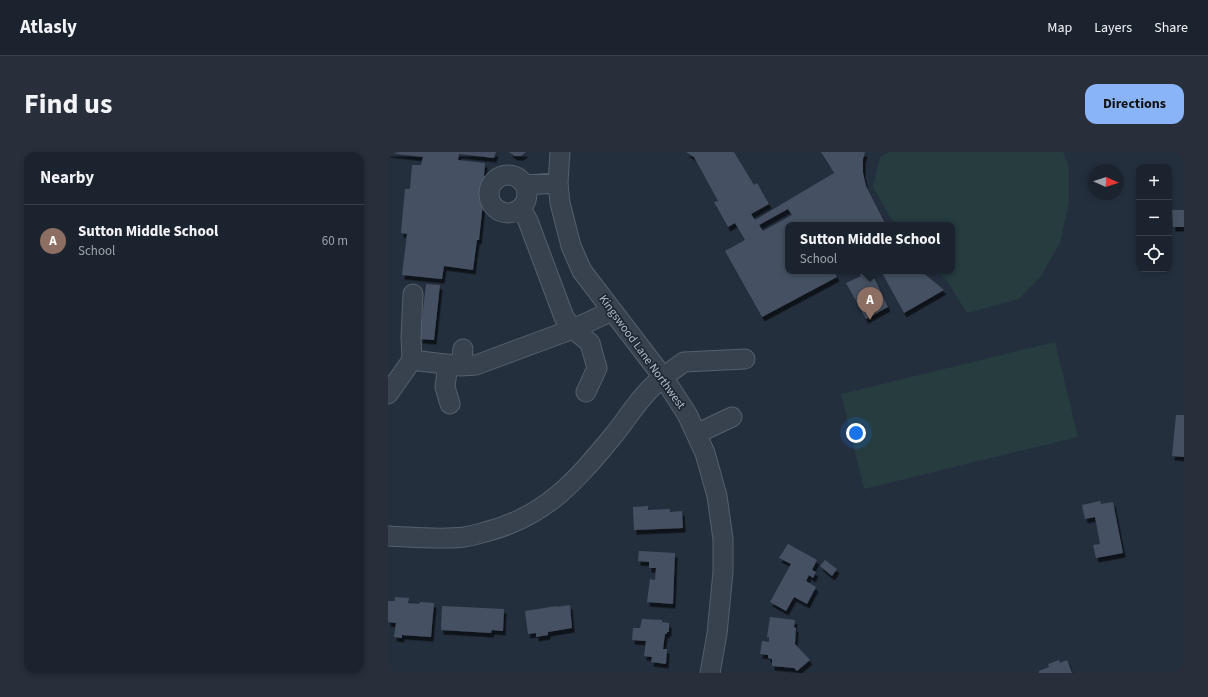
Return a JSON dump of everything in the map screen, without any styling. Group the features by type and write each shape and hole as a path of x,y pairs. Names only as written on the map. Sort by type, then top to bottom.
{"street":[{"name":"Kingswood Lane Northwest","path":"560,152 558,183 560,203 571,246 582,271 663,377 687,414 705,453 717,496 723,539 717,634 710,673"},
{"path":"510,175 521,180 525,185 527,197 521,208 510,213 504,212 498,210 491,201 489,195 490,189 498,178 510,175"},
{"path":"525,185 558,183"},
{"path":"521,208 528,221 564,317 573,329 590,343 597,368 586,392"},
{"path":"388,394 412,360 411,337 414,294"},
{"path":"412,360 457,360 476,365 573,329 612,311"},
{"path":"388,536 438,538 465,537 499,528 531,514 553,500 572,483 613,436 652,387 663,377 684,362 745,359"},
{"path":"450,404 445,387 457,360"},
{"path":"696,434 732,417"}],"green space":[{"path":"888,152 1063,152 1069,168 1069,203 1060,243 1041,276 1019,299 967,313 947,281 939,274 955,274 955,222 893,222 873,187 880,157"},
{"path":"1055,342 1078,437 864,489 841,394"}],"building":[{"path":"388,152 496,152 494,158 459,154 458,160 485,163 484,176 486,176 479,240 477,240 473,270 444,266 442,279 402,275 407,234 401,233 405,189 410,189 412,165 421,165 423,157"},
{"path":"509,152 526,152 521,156 515,156"},
{"path":"686,152 734,152 754,185 757,183 769,204 751,214 755,220 834,173 821,152 865,152 863,159 863,173 866,186 884,222 785,222 785,274 836,274 837,277 762,317 725,251 745,240 735,223 728,227 714,202 718,201 694,157","holes":["788,209 792,215 763,231 759,225"]},
{"path":"1172,210 1184,210 1184,227 1173,227"},
{"path":"860,274 872,274 888,307 866,319 846,283 861,276"},
{"path":"883,274 925,274 944,290 904,313"},
{"path":"426,284 440,285 434,340 420,339"},
{"path":"1176,415 1184,415 1184,457 1172,456"},
{"path":"1100,501 1101,504 1113,502 1123,553 1096,558 1093,545 1100,544 1095,517 1085,519 1082,505"},
{"path":"648,506 648,510 670,509 670,512 682,511 683,528 634,530 633,507"},
{"path":"788,544 817,560 812,570 816,572 813,578 809,575 806,581 816,587 807,604 794,597 786,611 770,602 791,564 779,558"},
{"path":"639,551 675,553 673,604 647,602 650,579 655,580 656,568 649,568 649,562 638,561"},
{"path":"825,560 837,569 832,576 820,566"},
{"path":"395,597 409,598 408,603 434,603 431,637 402,635 402,638 394,637 396,623 388,622 388,601 395,601"},
{"path":"570,605 572,628 548,632 548,635 536,637 536,633 528,634 525,611"},
{"path":"442,606 504,609 503,631 492,630 491,633 441,630"},
{"path":"770,617 795,620 795,644 810,660 797,671 794,668 772,666 772,659 768,658 768,655 760,654 762,641 769,642 769,637 767,637"},
{"path":"642,619 662,620 662,622 669,623 669,632 665,634 663,649 667,649 666,664 651,662 652,657 644,656 646,641 632,640 633,628 640,628"},
{"path":"1059,660 1060,663 1067,660 1072,673 1039,673 1039,671 1049,667 1048,664"}],"place":[{"name":"Sutton Middle School","path":"870,320"}]}
